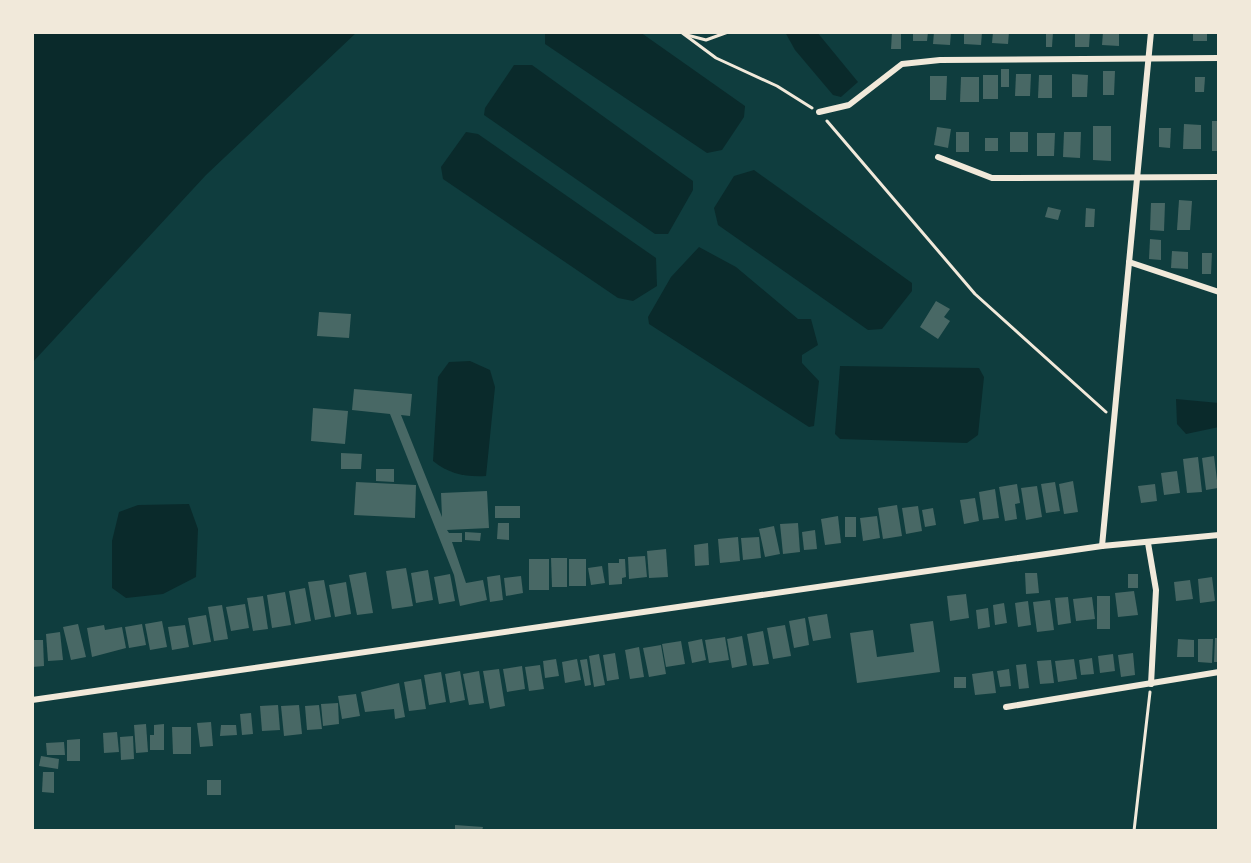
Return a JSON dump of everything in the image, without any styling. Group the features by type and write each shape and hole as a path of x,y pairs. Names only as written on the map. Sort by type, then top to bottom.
{"street":[{"path":"1102,546 1151,32"},
{"path":"819,112 849,105 902,64 940,60 1219,58"},
{"path":"938,157 992,178 1219,177"},
{"path":"1129,262 1219,292"},
{"path":"32,700 1102,546 1219,535"},
{"path":"1148,543 1156,590 1151,684"},
{"path":"1006,707 1219,672"}],"path":[{"path":"683,33 706,40 728,32"},
{"path":"683,33 716,58 777,86 819,112 975,294 1114,421"},
{"path":"1134,831 1151,684"}],"water":[{"path":"32,32 357,32 206,175 32,363"},
{"path":"545,32 640,32 745,106 744,117 722,150 707,153 545,44"},
{"path":"785,32 817,32 858,82 841,97 833,95 795,50"},
{"path":"514,65 532,65 693,181 693,190 668,234 655,234 484,115 485,108"},
{"path":"466,132 478,134 656,258 657,286 633,301 618,298 443,179 441,167"},
{"path":"754,170 912,283 912,291 882,329 868,330 718,225 714,208 734,176"},
{"path":"699,247 736,267 798,319 811,319 818,345 802,355 802,363 819,381 814,426 809,427 649,324 648,317 671,277"},
{"path":"470,361 490,370 495,387 486,476 458,474 433,461 438,377 449,362"},
{"path":"840,366 979,368 984,377 978,435 967,443 840,439 835,434"},
{"path":"1176,399 1219,403 1219,427 1186,434 1177,424"},
{"path":"189,504 198,529 196,577 163,594 126,598 112,588 112,541 119,512 138,505"}],"building":[{"path":"892,32 901,32 901,49 891,49"},
{"path":"913,32 928,32 927,41 913,41"},
{"path":"934,32 951,32 950,45 933,44"},
{"path":"964,32 982,32 981,45 964,44"},
{"path":"993,32 1009,32 1008,44 992,43"},
{"path":"1046,32 1053,32 1052,47 1046,47"},
{"path":"1075,32 1090,32 1089,47 1075,47"},
{"path":"1103,32 1119,32 1119,46 1102,45"},
{"path":"1193,32 1207,32 1207,41 1193,41"},
{"path":"1001,69 1009,69 1009,87 1001,87"},
{"path":"1103,71 1115,71 1114,95 1103,95"},
{"path":"1016,74 1031,74 1030,96 1015,96"},
{"path":"1072,74 1088,75 1087,97 1072,97"},
{"path":"983,75 998,75 998,99 983,99"},
{"path":"1039,75 1052,75 1052,98 1038,98"},
{"path":"930,76 947,76 946,100 930,100"},
{"path":"961,77 979,77 979,102 960,102"},
{"path":"1195,77 1205,77 1204,92 1195,92"},
{"path":"1212,121 1219,121 1219,151 1212,151"},
{"path":"1184,124 1201,125 1201,149 1183,149"},
{"path":"1093,126 1111,126 1111,161 1093,160"},
{"path":"937,127 951,129 948,148 934,145"},
{"path":"1159,128 1171,128 1170,148 1159,147"},
{"path":"956,132 969,132 969,152 956,152"},
{"path":"1010,132 1028,132 1028,152 1010,152"},
{"path":"1064,132 1081,132 1080,158 1063,157"},
{"path":"1037,133 1055,133 1054,156 1037,156"},
{"path":"985,138 998,138 998,151 985,151"},
{"path":"1179,200 1192,201 1190,230 1177,230"},
{"path":"1151,203 1165,203 1164,231 1150,230"},
{"path":"1048,207 1061,210 1058,220 1045,217"},
{"path":"1086,208 1095,209 1094,227 1085,227"},
{"path":"1150,239 1161,240 1161,260 1149,259"},
{"path":"1172,251 1188,252 1188,269 1171,268"},
{"path":"1202,253 1212,253 1211,274 1202,274"},
{"path":"936,301 950,309 944,317 950,321 938,339 920,327"},
{"path":"319,312 351,314 349,338 317,336"},
{"path":"354,389 412,394 410,416 401,415 442,517 441,493 487,491 489,528 447,530 449,533 462,533 462,542 452,542 466,583 483,580 487,600 460,606 454,575 390,414 352,410"},
{"path":"313,408 348,411 345,444 311,441"},
{"path":"341,453 362,454 361,469 341,469"},
{"path":"1214,456 1218,488 1206,490 1202,458"},
{"path":"1198,457 1202,492 1187,493 1183,459"},
{"path":"376,469 394,469 394,482 376,481"},
{"path":"1177,471 1180,493 1164,495 1161,473"},
{"path":"1073,481 1078,512 1064,514 1059,484"},
{"path":"356,482 416,485 415,518 354,515"},
{"path":"1055,482 1060,511 1046,513 1041,484"},
{"path":"1017,484 1020,503 1015,504 1017,519 1005,521 999,487"},
{"path":"1155,484 1157,501 1141,503 1138,486"},
{"path":"1037,486 1042,517 1026,520 1021,488"},
{"path":"995,489 999,518 983,520 979,492"},
{"path":"975,498 979,521 964,524 960,500"},
{"path":"897,505 902,536 883,539 878,508"},
{"path":"495,506 520,506 520,518 495,518"},
{"path":"918,506 922,531 906,534 902,508"},
{"path":"933,508 936,525 925,527 922,510"},
{"path":"838,516 841,543 825,545 821,519"},
{"path":"877,516 880,538 863,541 860,518"},
{"path":"845,517 856,517 856,537 845,537"},
{"path":"498,523 509,523 509,540 497,539"},
{"path":"798,523 800,552 783,554 780,524"},
{"path":"774,526 780,554 765,557 759,529"},
{"path":"815,530 817,549 804,550 802,532"},
{"path":"465,532 481,533 480,541 465,540"},
{"path":"738,537 740,561 720,563 718,539"},
{"path":"759,537 761,558 743,560 741,538"},
{"path":"708,543 709,565 695,566 694,545"},
{"path":"666,549 668,577 649,578 647,551"},
{"path":"645,556 647,577 629,579 628,557"},
{"path":"551,558 567,558 567,587 552,587"},
{"path":"529,559 549,559 549,590 529,590"},
{"path":"569,559 586,559 586,586 569,586"},
{"path":"619,559 625,559 626,577 622,578 622,584 609,585 608,563 619,563"},
{"path":"602,566 605,583 591,585 588,568"},
{"path":"406,568 413,606 392,609 386,571"},
{"path":"428,570 433,600 416,603 411,573"},
{"path":"366,572 373,613 357,615 349,575"},
{"path":"1025,573 1037,573 1039,593 1026,594"},
{"path":"450,574 455,601 439,604 434,577"},
{"path":"1128,574 1138,574 1138,588 1128,588"},
{"path":"500,575 503,600 490,602 487,577"},
{"path":"521,576 523,593 506,596 504,578"},
{"path":"1212,577 1215,601 1200,603 1198,579"},
{"path":"324,580 331,617 315,620 308,582"},
{"path":"1190,580 1193,599 1176,601 1174,582"},
{"path":"346,582 351,614 335,617 329,585"},
{"path":"305,588 311,621 295,624 289,591"},
{"path":"1134,591 1138,615 1118,617 1115,593"},
{"path":"285,592 291,625 272,628 267,595"},
{"path":"966,594 969,618 950,621 947,596"},
{"path":"263,596 268,629 253,631 247,598"},
{"path":"1097,596 1110,596 1110,629 1097,629"},
{"path":"1068,597 1071,623 1058,625 1055,598"},
{"path":"1092,597 1095,619 1076,621 1073,599"},
{"path":"1050,600 1054,630 1037,632 1033,602"},
{"path":"1028,601 1031,625 1018,627 1015,603"},
{"path":"1004,603 1007,623 995,625 993,605"},
{"path":"245,604 249,628 231,631 226,607"},
{"path":"222,605 228,639 214,641 208,607"},
{"path":"988,608 990,627 978,629 976,610"},
{"path":"827,614 831,638 813,641 808,617"},
{"path":"206,615 211,642 193,645 188,618"},
{"path":"805,618 809,645 794,648 789,621"},
{"path":"162,621 167,647 150,650 145,624"},
{"path":"933,621 940,672 857,683 850,633 873,630 877,657 914,652 910,624"},
{"path":"78,624 86,657 71,660 63,627"},
{"path":"142,624 146,645 129,648 125,627"},
{"path":"104,625 105,630 122,627 126,648 92,657 87,628"},
{"path":"185,625 189,647 172,650 168,627"},
{"path":"785,625 791,656 773,659 767,628"},
{"path":"763,631 769,664 753,666 747,634"},
{"path":"60,632 63,660 48,661 46,634"},
{"path":"742,636 747,665 732,668 727,639"},
{"path":"725,637 729,660 709,663 705,640"},
{"path":"1215,638 1219,638 1219,662 1214,662"},
{"path":"702,639 706,660 692,663 688,642"},
{"path":"1178,639 1194,640 1194,657 1177,657"},
{"path":"1198,639 1213,639 1212,663 1198,662"},
{"path":"32,640 43,640 44,666 32,667"},
{"path":"681,641 685,664 666,667 662,644"},
{"path":"661,645 666,674 649,677 643,648"},
{"path":"639,647 644,677 630,679 625,650"},
{"path":"615,653 619,679 607,681 603,655"},
{"path":"1133,653 1135,675 1121,677 1118,655"},
{"path":"599,654 605,685 594,687 589,656"},
{"path":"1113,654 1115,671 1100,673 1098,656"},
{"path":"1092,658 1094,674 1081,675 1079,660"},
{"path":"556,659 559,676 545,678 543,661"},
{"path":"577,659 581,680 565,683 562,662"},
{"path":"587,659 591,685 585,686 580,660"},
{"path":"1074,659 1077,679 1058,682 1055,661"},
{"path":"1051,660 1054,683 1040,684 1037,661"},
{"path":"1026,664 1029,688 1019,689 1016,665"},
{"path":"540,665 544,689 529,691 525,667"},
{"path":"522,666 525,689 507,692 503,669"},
{"path":"499,669 505,706 490,709 483,671"},
{"path":"1009,669 1011,686 1000,687 997,671"},
{"path":"460,671 465,700 450,703 445,674"},
{"path":"479,671 484,703 469,705 463,674"},
{"path":"993,671 996,693 975,695 972,674"},
{"path":"441,672 446,702 429,705 424,675"},
{"path":"954,677 966,677 966,688 954,688"},
{"path":"421,679 426,709 409,711 404,682"},
{"path":"399,683 405,717 395,719 394,709 365,712 361,692"},
{"path":"356,694 360,716 342,719 338,696"},
{"path":"338,703 339,724 323,726 321,704"},
{"path":"278,705 280,730 262,731 260,706"},
{"path":"299,705 302,734 284,736 281,706"},
{"path":"319,705 322,729 307,730 305,706"},
{"path":"251,713 253,734 242,735 240,714"},
{"path":"211,722 213,746 200,747 197,723"},
{"path":"146,724 148,752 136,753 134,725"},
{"path":"164,724 164,750 150,750 154,725"},
{"path":"221,725 236,725 237,735 220,736"},
{"path":"172,727 191,727 191,754 173,754"},
{"path":"117,732 119,752 104,753 103,733"},
{"path":"133,736 134,759 121,760 120,737"},
{"path":"80,739 80,761 67,761 67,740"},
{"path":"64,742 65,755 47,755 46,743"},
{"path":"41,756 59,759 58,769 39,766"},
{"path":"43,772 54,772 54,793 42,792"},
{"path":"207,780 221,780 221,795 207,795"},
{"path":"455,825 483,827 482,831 455,831"}]}
